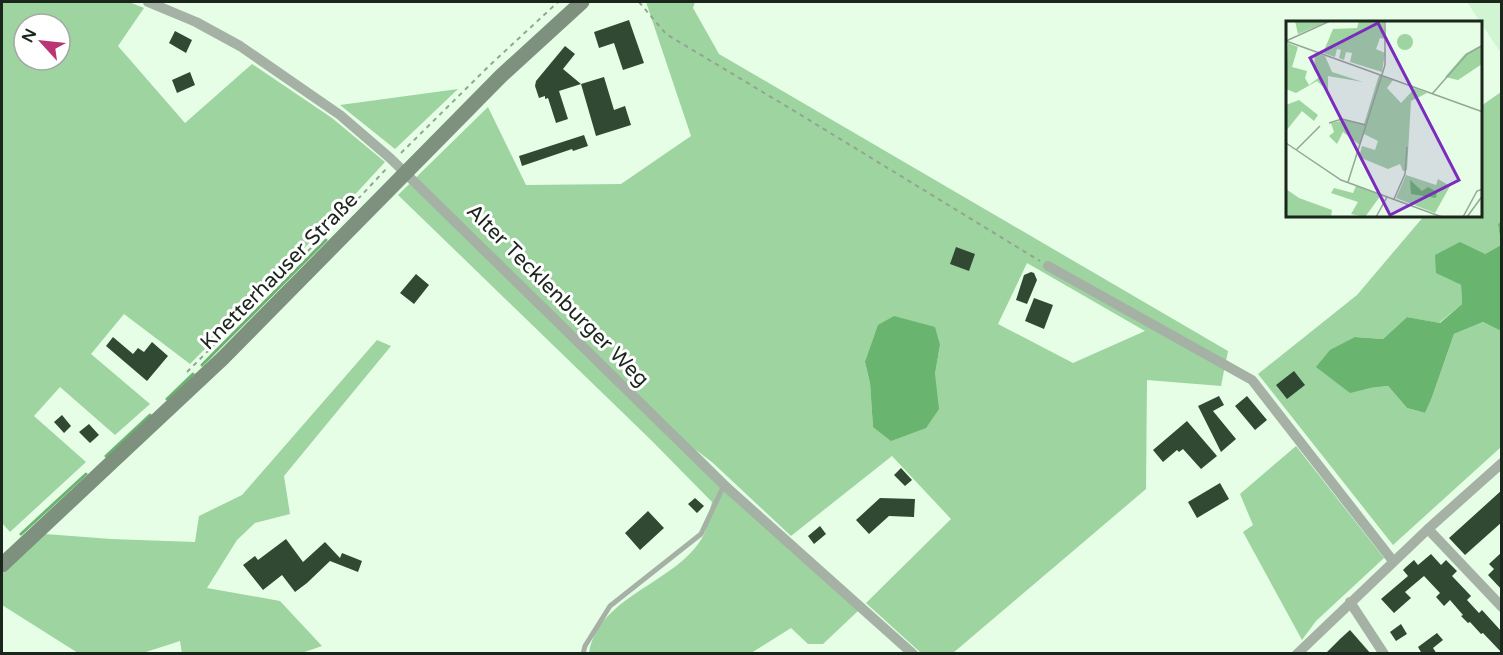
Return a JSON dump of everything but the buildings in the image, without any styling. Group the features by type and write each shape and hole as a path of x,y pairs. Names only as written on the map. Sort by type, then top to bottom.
{"street":[{"name":"Alter Tecklenburger Weg","path":"148,2 196,22 240,46 340,115 394,161 724,485 913,654"},
{"name":"Knetterhauser Straße","path":"2,565 223,358 501,76 582,2"},
{"path":"1048,266 1252,380 1394,561"},
{"path":"1297,654 1428,529 1502,463"},
{"path":"1428,529 1502,607"},
{"path":"1350,602 1384,654"}],"lane":[{"path":"583,654 585,646 610,606 701,534 724,485"}],"path":[{"path":"186,373 490,65 558,2"},
{"path":"639,2 666,34 1048,266"}],"shaded area":[{"path":"2,2 129,2 144,8 118,46 185,123 252,64 332,118 385,162 326,226 190,364 124,314 91,354 150,404 115,435 60,387 34,416 86,462 10,532 2,523"},
{"path":"646,2 695,2 693,8 719,54 1228,351 1221,386 1147,380 1146,489 953,653 921,653 866,603 951,519 892,456 791,536 695,449 858,611 823,644 808,644 791,628 751,653 589,653 596,633 607,617 622,603 690,554 704,534 712,502 398,195 488,107 526,185 621,184 691,136","holes":["1027,263 1145,331 1073,363 998,324","940,345 935,374 873,427 870,383 865,362"]},
{"path":"1467,2 1501,2 1501,53 1482,21 1480,21"},
{"path":"458,89 395,149 340,105"},
{"path":"1501,92 1502,221 1498,224 1501,245 1485,254 1437,273 1461,285 1462,304 1439,323 1407,317 1383,339 1355,337 1370,388 1388,386 1407,408 1425,413 1454,334 1483,322 1501,331 1501,447 1393,545 1258,374 1357,295 1422,218 1482,218 1482,105"},
{"path":"1501,221 1501,245 1498,224"},
{"path":"1460,242 1485,254 1501,245 1501,331 1483,322 1454,334 1425,413 1407,408 1388,386 1350,393 1316,367 1330,350 1355,337 1383,339 1407,317 1440,323 1462,304 1461,285 1436,273 1435,255"},
{"path":"894,316 935,327 940,345 935,374 939,409 926,428 891,441 873,427 870,383 865,362 878,325"},
{"path":"377,340 391,346 284,476 290,514 255,523 237,540 207,588 280,601 322,646 302,653 182,654 180,641 143,653 78,653 2,605 2,574 45,534 195,542 199,516 242,495"},
{"path":"1296,446 1384,558 1316,621 1302,640 1243,532 1253,525 1240,494"}],"waterway":[{"path":"202,365 326,240"},
{"path":"167,399 193,374"},
{"path":"106,456 150,415"},
{"path":"21,534 86,474"}]}
